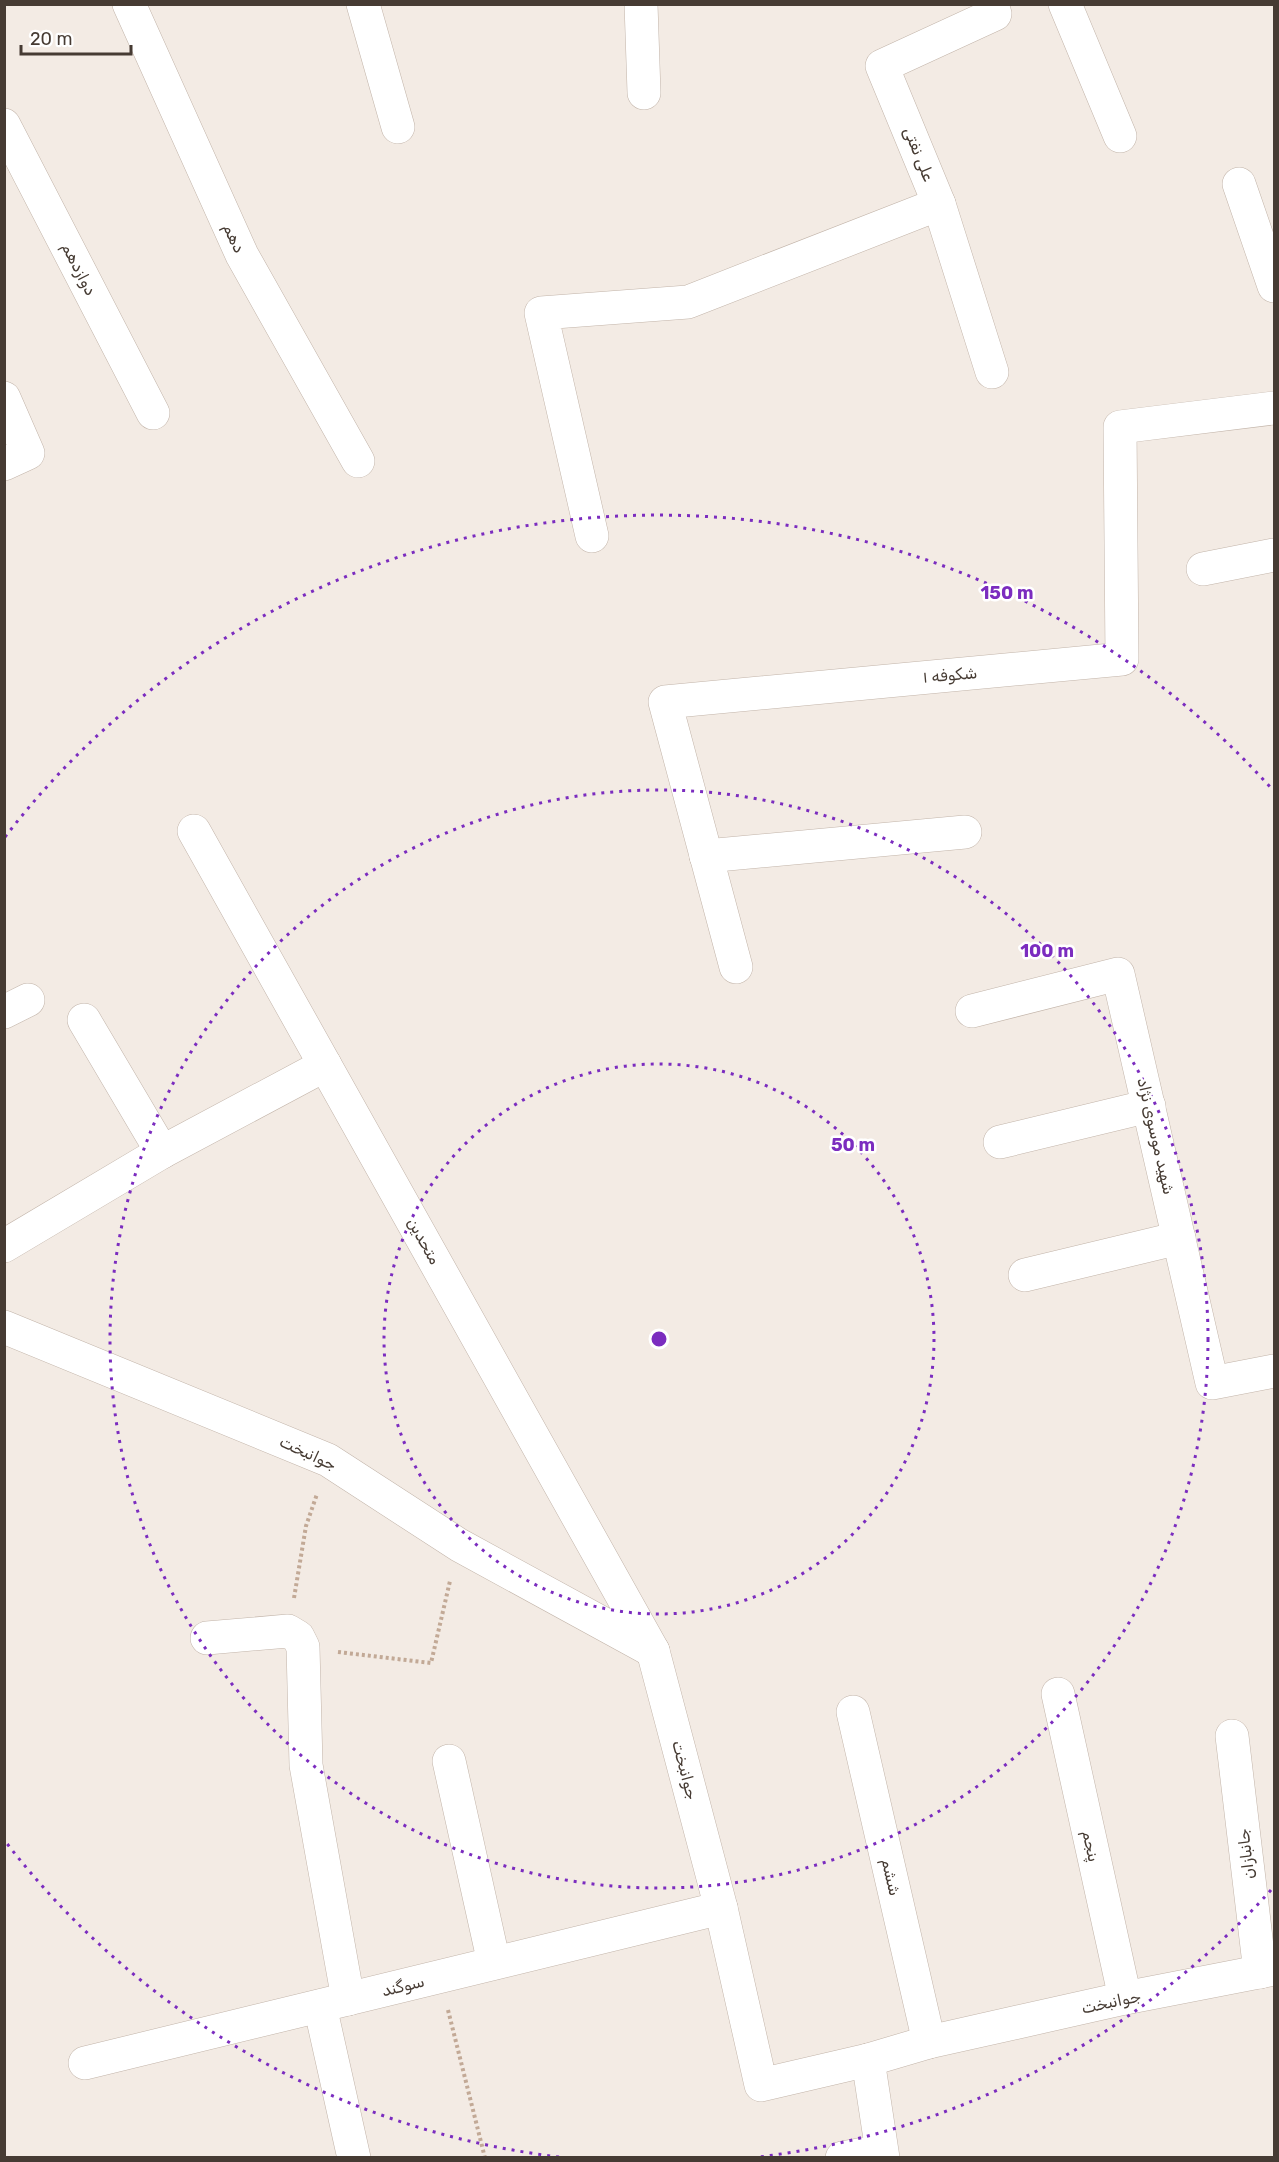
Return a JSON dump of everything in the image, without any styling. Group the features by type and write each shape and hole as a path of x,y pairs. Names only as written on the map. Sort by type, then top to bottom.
{"street":[{"name":"دهم","path":"129,4 242,255 358,461"},
{"path":"363,4 398,127"},
{"path":"641,4 644,93"},
{"path":"1065,4 1120,136"},
{"name":"علی نفتی","path":"992,372 939,204 882,66 1001,8"},
{"name":"دوازدهم","path":"4,125 153,413"},
{"path":"1239,184 1275,286"},
{"path":"592,536 542,313 688,302 939,204"},
{"path":"4,398 28,453 4,464"},
{"name":"شکوفه ۱","path":"736,968 665,702 1122,659 1120,427 1275,408"},
{"path":"1203,569 1275,555"},
{"name":"متحدین","path":"194,831 653,1651"},
{"path":"706,856 965,832"},
{"name":"شهید موسوی نژاد","path":"972,1011 1118,974 1212,1383 1275,1371"},
{"path":"84,1020 162,1152"},
{"path":"4,1246 162,1152 325,1065"},
{"path":"1000,1142 1149,1106"},
{"path":"1025,1275 1179,1238"},
{"name":"جوانبخت","path":"4,1327 328,1460 459,1545 653,1651 721,1908 761,2085 868,2060 929,2042 1125,1998 1267,1971"},
{"path":"207,1638 296,1639 306,1765 354,2157"},
{"name":"پنجم","path":"1058,1694 1125,1998"},
{"name":"ششم","path":"853,1712 929,2042"},
{"name":"جانبازان","path":"1232,1736 1267,1971"},
{"path":"449,1761 494,1963"},
{"name":"سوگند","path":"85,2063 721,1908"},
{"path":"842,2157 882,2154 868,2060"}],"path":[{"path":"328,1460 306,1526 296,1639 431,1663 459,1545"},
{"path":"440,1977 484,2157"}]}
